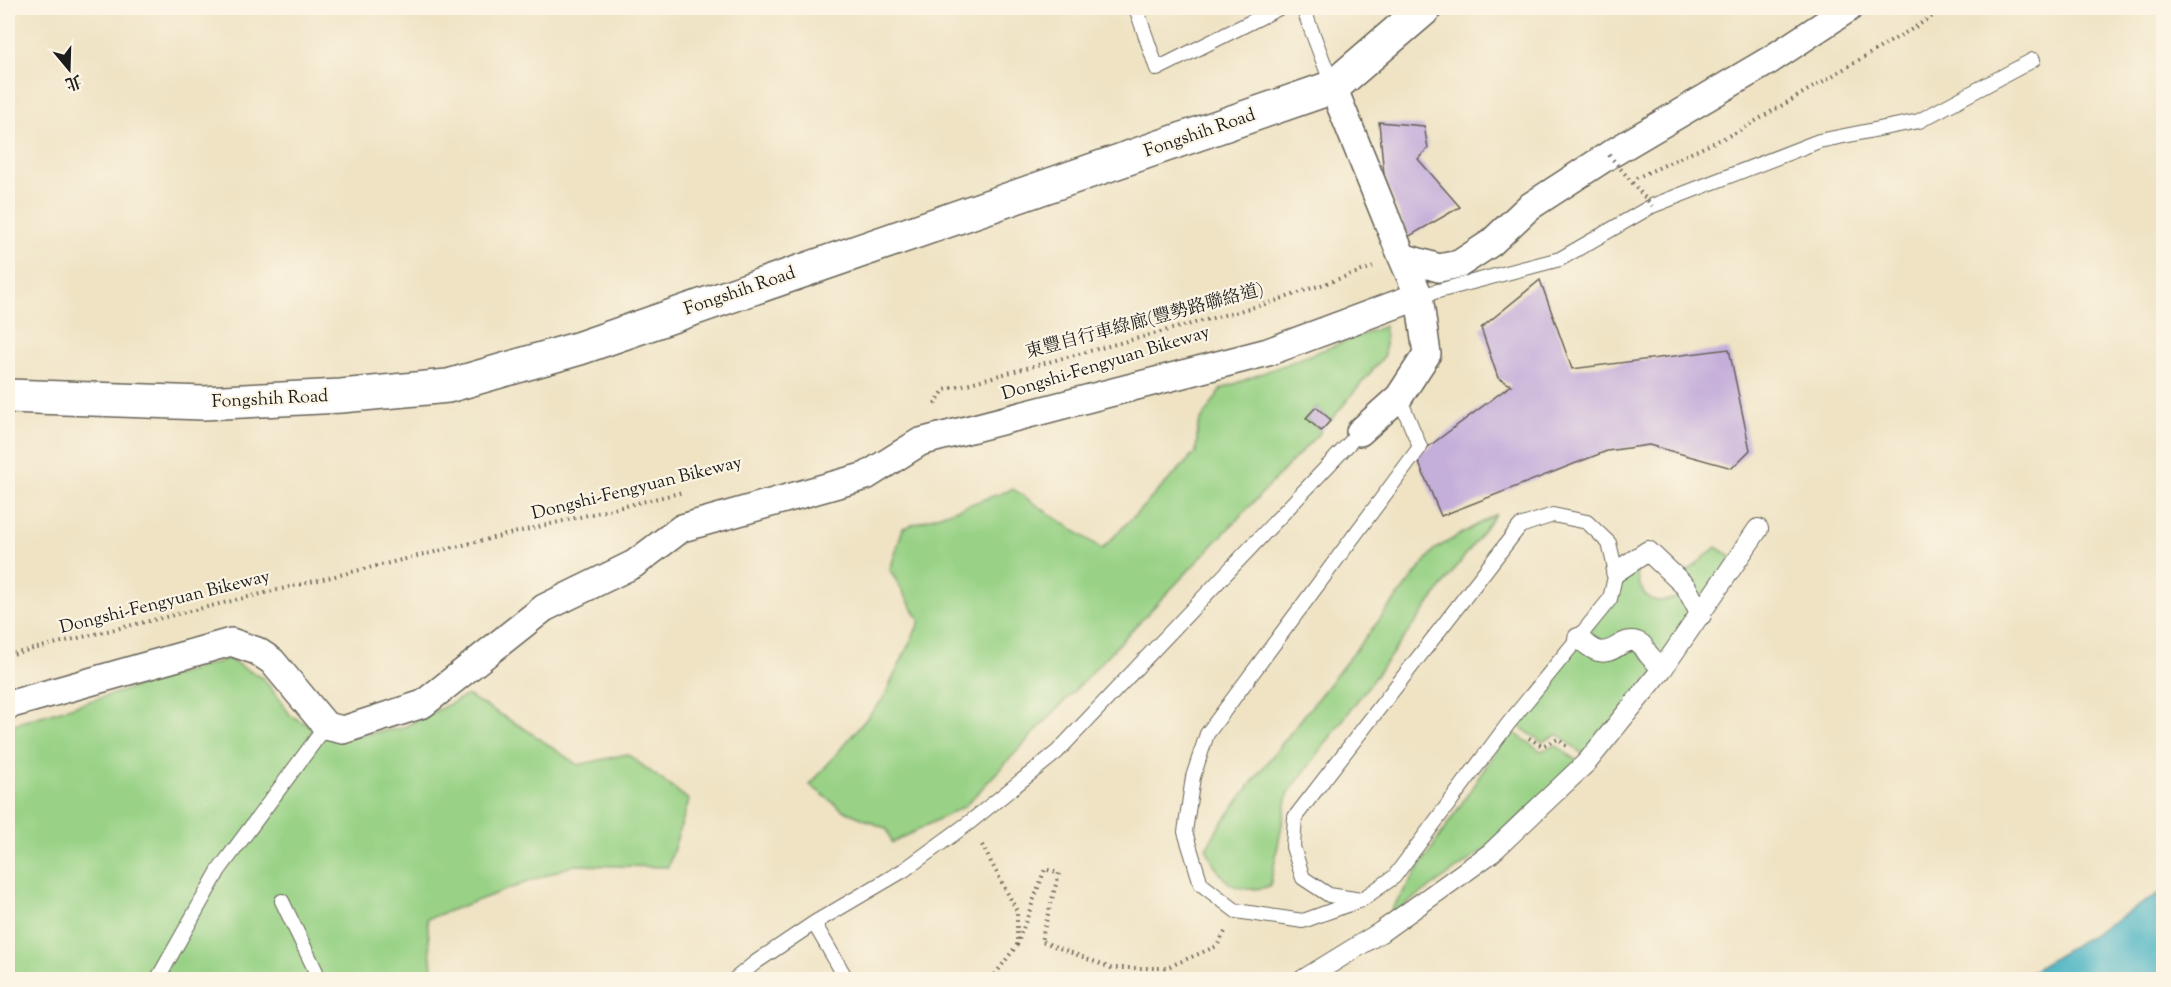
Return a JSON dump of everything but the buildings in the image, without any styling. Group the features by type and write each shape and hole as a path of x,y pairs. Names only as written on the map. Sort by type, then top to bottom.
{"street":[{"name":"Fongshih Road","path":"8,396 202,403 341,396 448,386 580,348 1333,87 1425,8"},
{"path":"1402,257 1439,267 1459,264 1491,243 1529,207 1609,155 1770,60 1849,8"},
{"path":"1333,87 1419,296 1427,354 1399,397 1360,432"},
{"path":"8,705 231,642 257,651 272,661 326,726 343,730 423,704 544,608 634,564 682,528 866,476 920,442 1268,352 1419,296"},
{"path":"1303,980 1381,932 1491,853 1587,762 1663,668 1758,529"},
{"path":"1616,572 1648,551 1686,587 1701,615"},
{"path":"1578,638 1596,651 1606,652 1630,640 1641,644 1663,668"}],"lane":[{"path":"1136,8 1157,69 1279,8"},
{"path":"1303,8 1333,87"},
{"path":"1419,296 1560,259 1652,206 1818,141 1919,121 2033,60"},
{"path":"1361,900 1329,895 1303,878 1293,847 1295,817 1520,526 1553,515 1587,522 1609,543 1616,572 1610,599 1509,724 1394,877 1361,900 1303,921 1236,910 1202,884 1185,832 1193,777 1207,734 1420,447 1399,397"},
{"path":"734,980 756,962 814,923 904,870 970,822 1057,752 1360,432"},
{"path":"157,980 219,870 326,726"},
{"path":"282,901 320,980"},
{"path":"814,923 847,980"}],"path":[{"path":"1630,181 1735,133 1945,8"},
{"path":"1609,155 1652,206"},
{"name":"東豐自行車綠廊(豐勢路聯絡道)","path":"933,408 944,390 1269,303 1402,257"},
{"name":"Dongshi-Fengyuan Bikeway","path":"8,655 684,492"},
{"path":"1509,724 1542,746 1557,739 1587,762"},
{"path":"970,822 1017,911 1017,945"},
{"path":"991,980 1017,945 1045,869 1059,873 1041,941 1111,968 1166,968 1217,946 1236,910"}],"green space":[{"path":"1385,326 1385,355 1331,420 1316,407 1306,418 1321,431 965,806 892,843 887,829 843,810 810,785 883,699 920,621 890,570 903,528 1013,489 1102,549 1196,452 1198,425 1221,389"},
{"path":"1496,514 1288,794 1270,886 1246,889 1229,883 1222,877 1206,848 1219,827 1435,549"},
{"path":"1716,547 1733,558 1701,606 1682,577"},
{"path":"1636,565 1640,586 1649,598 1663,601 1684,594 1694,614 1662,661 1631,632 1617,636 1609,643 1596,643 1586,636 1622,576"},
{"path":"1578,645 1631,645 1657,670 1585,756 1558,734 1542,742 1514,723"},
{"path":"228,659 264,679 291,716 335,739 402,728 467,695 525,729 578,765 627,754 689,800 668,867 574,865 427,919 433,979 8,980 8,726"},
{"path":"1510,730 1541,751 1556,745 1579,762 1487,848 1386,918"}],"water":[{"path":"2163,891 2163,979 2019,979"}]}
